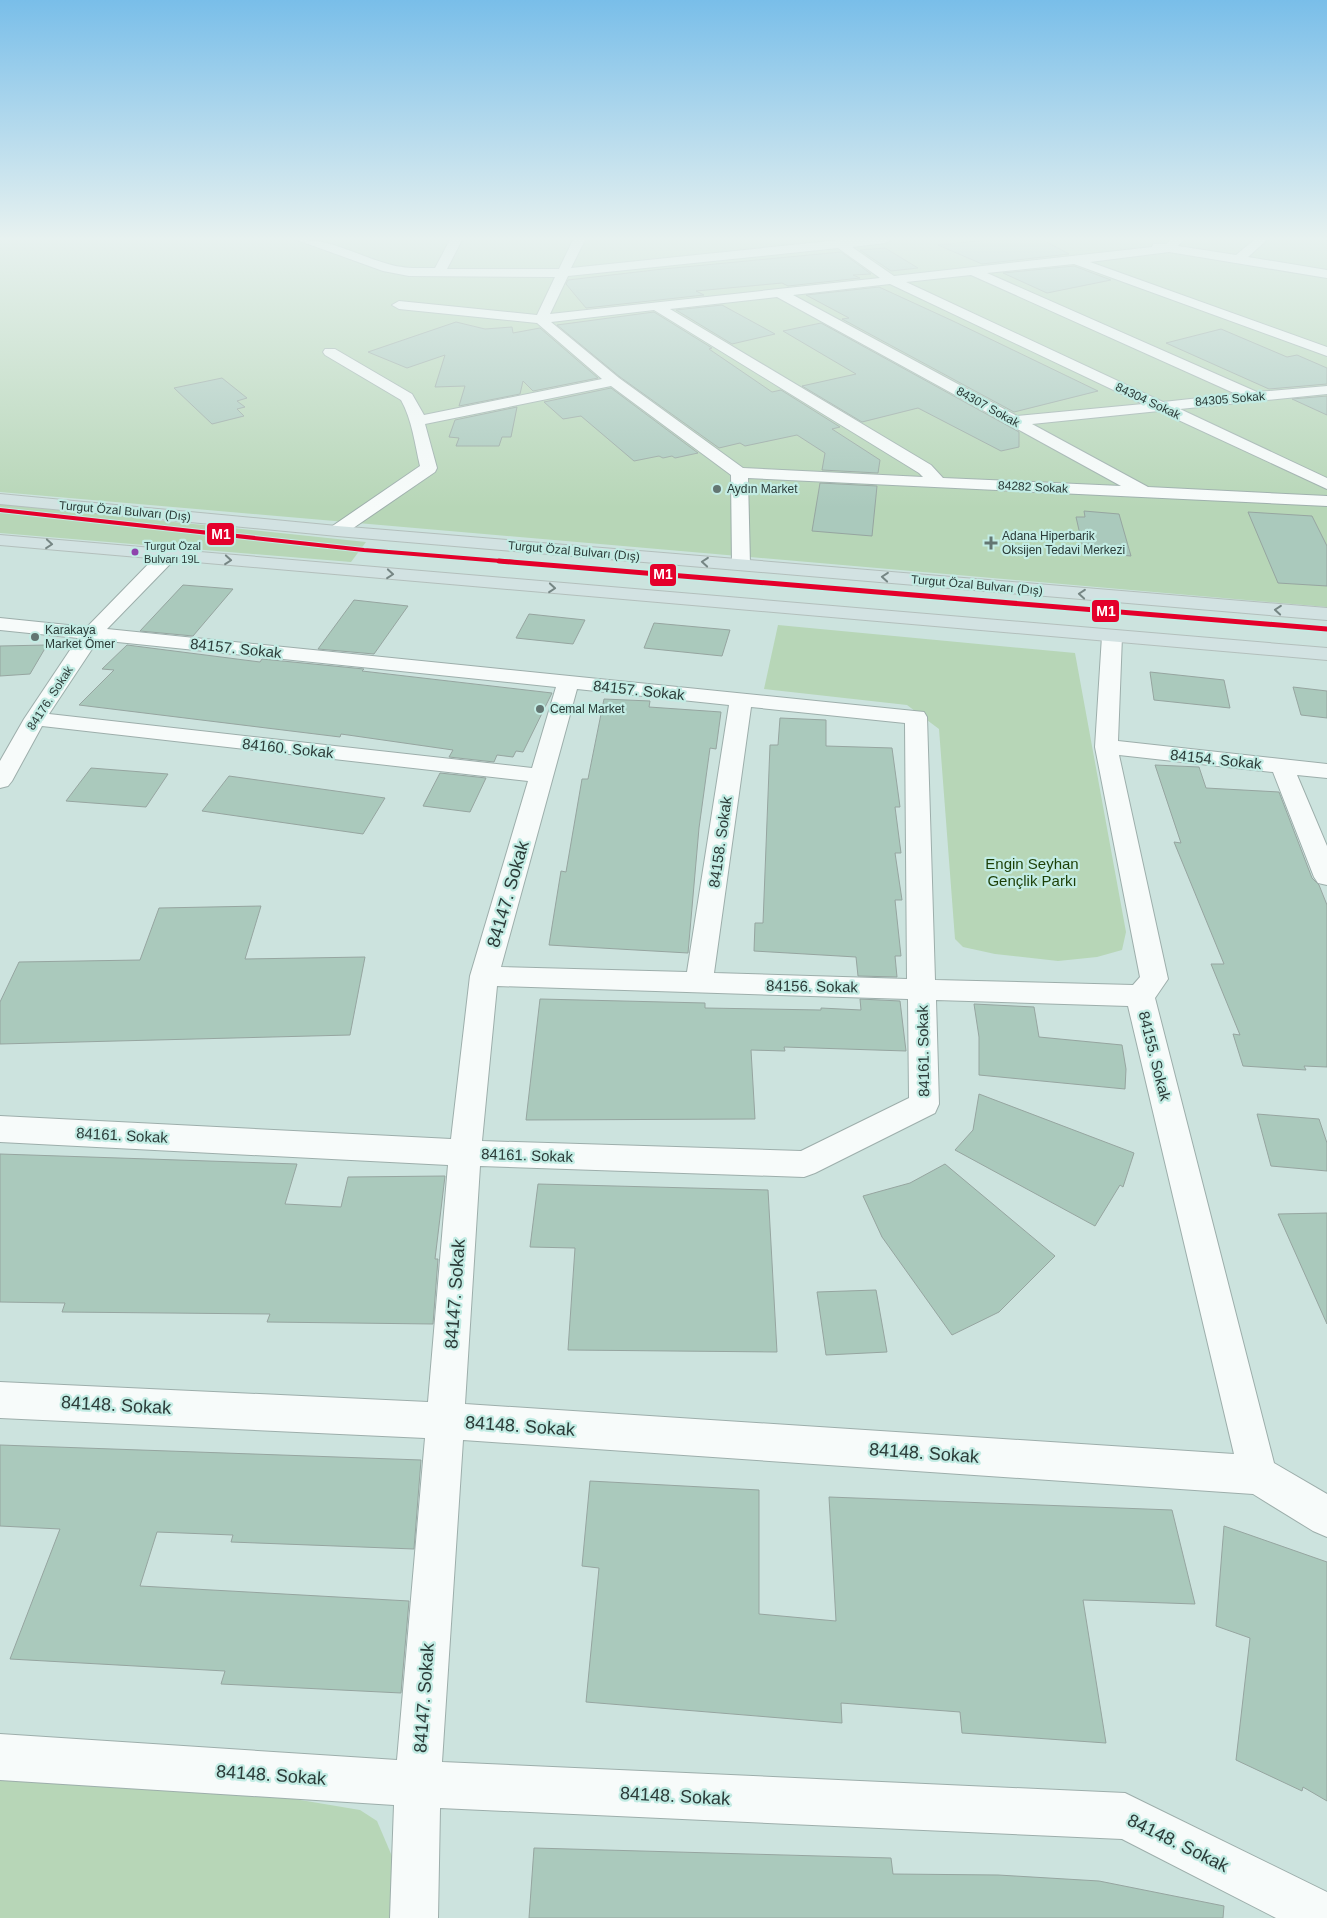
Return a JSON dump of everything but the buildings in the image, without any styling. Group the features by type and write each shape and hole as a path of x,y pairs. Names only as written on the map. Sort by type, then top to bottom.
{"main road":[{"name":"Turgut Özal Bulvarı (Dış)","path":"0,499 337,531 1327,614"},
{"path":"0,540 1327,654"}],"street":[{"path":"551,330 614,381 739,473 741,565"},
{"path":"695,330 925,469 937,481"},
{"name":"84307 Sokak","path":"847,330 1146,493"},
{"name":"84304 Sokak","path":"996,330 1327,484"},
{"path":"1102,330 1253,397"},
{"path":"1265,330 1327,352"},
{"path":"330,352 408,397 416,412 416,421 429,468 337,531"},
{"path":"416,421 614,381"},
{"name":"84305 Sokak","path":"1014,421 1327,390"},
{"name":"84282 Sokak","path":"739,473 1327,501"},
{"name":"84176. Sokak","path":"0,781 35,719 92,633 168,555"},
{"name":"84157. Sokak","path":"0,624 916,717 922,988"},
{"name":"84155. Sokak","path":"1112,636 1106,747 1154,979 1140,996 1258,1475"},
{"name":"84147. Sokak","path":"414,1918 418,1784 465,1153 484,976 568,682"},
{"name":"84158. Sokak","path":"699,983 741,700"},
{"name":"84160. Sokak","path":"35,719 542,776"},
{"name":"84154. Sokak","path":"1106,747 1327,770"},
{"path":"1282,766 1327,877"},
{"name":"84156. Sokak","path":"484,976 1140,996"},
{"name":"84161. Sokak","path":"0,1129 465,1153 804,1164 924,1104 922,988"},
{"name":"84148. Sokak","path":"0,1400 446,1421 1258,1475 1327,1518"},
{"name":"84148. Sokak","path":"0,1757 418,1784 1125,1816 1327,1918"}],"green space":[{"path":"0,330 1327,330 1327,607 0,492"},
{"path":"0,504 366,542 351,562 0,533"},
{"name":"Engin Seyhan Gençlik Parkı","path":"778,625 1075,653 1126,932 1122,950 1097,957 1058,961 995,954 963,947 955,939 939,729 907,705 764,689"},
{"path":"0,1769 176,1779 360,1810 377,1821 400,1875 399,1918 0,1918"}],"transit line":[{"name":"M1","path":"0,510 364,550 1327,629"}],"place":[{"name":"Aydın Market","path":"717,489"},
{"name":"Adana Hiperbarik Oksijen Tedavi Merkezi","path":"991,543"},
{"name":"Turgut Özal Bulvarı 19L","path":"135,552"},
{"name":"Karakaya Market Ömer","path":"35,637"},
{"name":"Cemal Market","path":"540,709"}]}
